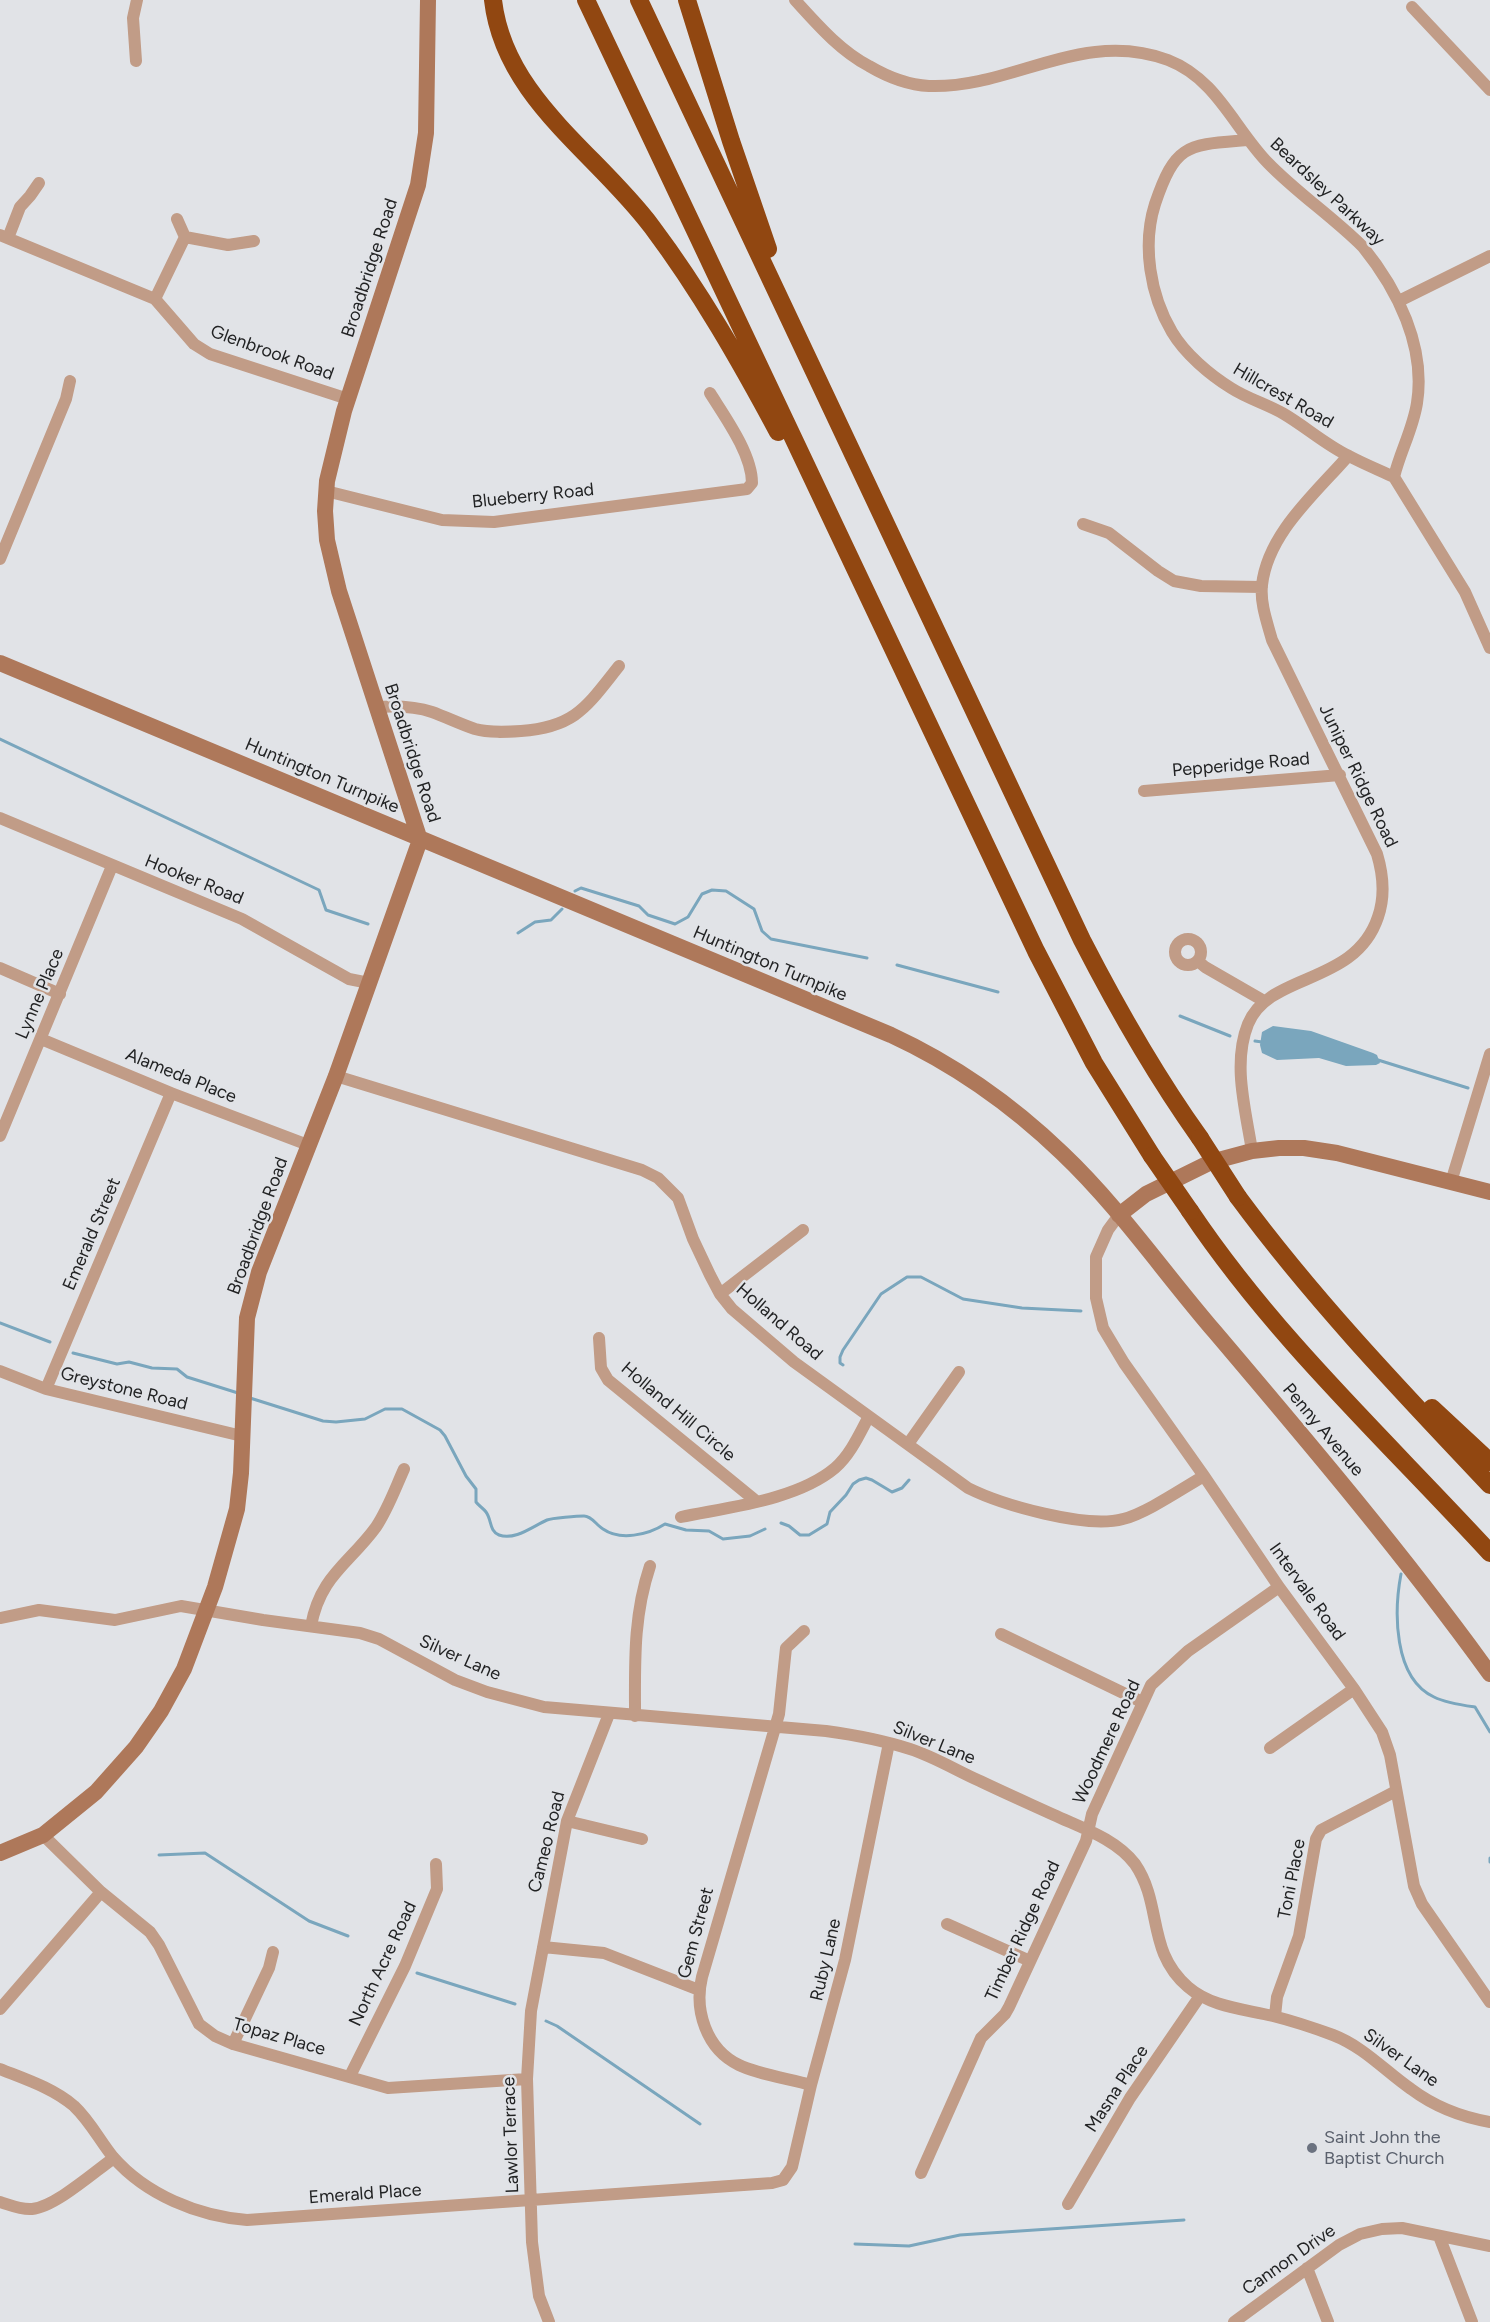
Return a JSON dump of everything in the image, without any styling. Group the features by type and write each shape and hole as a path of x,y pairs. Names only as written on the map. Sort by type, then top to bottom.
{"highway":[{"path":"493,0 502,42 525,84 649,223 683,268 749,379 794,463 834,546 875,614"},
{"path":"586,0 1036,951 1094,1063 1152,1156 1246,1288 1295,1347 1490,1553"},
{"path":"639,0 1091,956 1148,1060 1238,1197 1277,1249 1340,1323 1490,1485"},
{"path":"687,0 771,260 854,456"},
{"path":"1340,1323 1490,1462"},
{"path":"1437,1496 1462,1535 1490,1566"}],"main road":[{"name":"Broadbridge Road","path":"0,1852 43,1835 96,1792 136,1747 173,1691 194,1645 230,1539 237,1509 247,1318 250,1300 336,1076 420,840 331,562 325,524 326,491 338,434 418,185 422,163 427,88 428,0"},
{"name":"Huntington Turnpike","path":"0,663 882,1032 937,1058 984,1087 1022,1116 1064,1154 1119,1215"},
{"path":"1119,1215 1146,1194 1210,1162 1252,1151 1280,1148 1322,1150 1490,1192"},
{"name":"Penny Avenue","path":"1119,1215 1417,1575 1490,1674"}],"street":[{"path":"136,61 133,18 137,0"},
{"name":"Beardsley Parkway","path":"795,0 833,40 848,52 868,66 912,84 953,85 1070,56 1114,49 1136,51 1169,61 1208,86 1269,164 1363,247 1376,263 1398,301 1414,347 1419,387 1413,421 1394,477"},
{"path":"1412,7 1490,90"},
{"name":"Hillcrest Road","path":"1249,140 1198,144 1190,147 1167,173 1149,231 1151,270 1162,310 1173,333 1211,374 1249,399 1275,409 1297,422 1348,456 1394,477"},
{"path":"4,237 20,207 39,183"},
{"path":"155,299 185,237 177,219"},
{"name":"Glenbrook Road","path":"4,237 155,299 194,344 210,354 348,399"},
{"path":"185,237 228,245 254,241"},
{"path":"1398,301 1490,256"},
{"path":"0,559 66,399 70,381"},
{"name":"Blueberry Road","path":"326,491 442,519 494,522 747,489 752,483 752,474 735,433 710,393"},
{"name":"Juniper Ridge Road","path":"1264,1001 1331,970 1358,951 1365,944 1380,913 1381,867 1340,775 1272,640 1264,612 1262,587 1266,566 1276,541 1348,456"},
{"path":"1394,477 1465,592 1490,648"},
{"path":"1083,524 1109,533 1174,581 1201,586 1262,587"},
{"path":"377,706 410,707 431,712 478,730 537,729 567,721 576,715 620,666"},
{"name":"Pepperidge Road","path":"1144,791 1340,775"},
{"name":"Hooker Road","path":"0,818 242,920 350,979 369,983"},
{"name":"Lynne Place","path":"0,1136 3,1121 41,1039 112,866"},
{"path":"1198,961 1264,1001 1254,1012 1248,1024 1240,1070 1252,1151"},
{"path":"0,969 60,994"},
{"name":"Alameda Place","path":"41,1039 171,1093 308,1145"},
{"path":"1450,1182 1490,1054"},
{"name":"Holland Road","path":"336,1076 642,1170 658,1178 678,1198 693,1239 720,1294 743,1319 785,1355 868,1418 968,1488 984,1496 1082,1522 1124,1519 1204,1476"},
{"name":"Emerald Street","path":"46,1389 171,1093"},
{"name":"Intervale Road","path":"1119,1215 1099,1246 1096,1257 1095,1283 1098,1312 1103,1328 1124,1363 1279,1587 1354,1689 1386,1743 1410,1869 1422,1904 1490,2001"},
{"path":"720,1294 803,1230"},
{"name":"Holland Hill Circle","path":"599,1338 601,1368 608,1380 756,1501"},
{"name":"Greystone Road","path":"0,1371 46,1389 242,1436"},
{"path":"908,1444 959,1372"},
{"path":"681,1518 795,1490 836,1467 852,1448 868,1418"},
{"path":"311,1626 321,1592 385,1513 404,1469"},
{"path":"635,1716 634,1641 638,1612 650,1566"},
{"name":"Woodmere Road","path":"1089,1830 1092,1814 1151,1686 1188,1651 1279,1587"},
{"name":"Silver Lane","path":"0,1618 39,1610 115,1620 181,1606 262,1620 340,1629 379,1639 455,1680 487,1692 544,1707 826,1731 890,1743 936,1759 961,1773 1089,1830 1123,1852 1134,1863 1147,1886 1158,1940 1165,1959 1175,1973 1200,1996 1219,2004 1275,2016 1336,2036 1367,2054 1411,2089 1441,2107 1463,2116 1490,2122"},
{"name":"Gem Street","path":"804,1632 786,1648 778,1714 699,1990 701,2014 708,2033 717,2048 728,2058 740,2066 811,2085"},
{"path":"1002,1634 1142,1702"},
{"path":"1270,1748 1354,1689"},
{"name":"Cameo Road","path":"543,1947 567,1821 609,1714"},
{"name":"Ruby Lane","path":"783,2180 792,2168 811,2085 845,1960 890,1743"},
{"name":"Toni Place","path":"1275,2016 1277,1997 1299,1936 1316,1839 1321,1830 1396,1791"},
{"path":"567,1821 642,1839"},
{"name":"Timber Ridge Road","path":"921,2173 975,2049 981,2038 1005,2014 1086,1841 1089,1830"},
{"name":"Topaz Place","path":"43,1835 101,1892 154,1938 199,2024 214,2036 233,2044 388,2088 527,2079"},
{"name":"North Acre Road","path":"350,2076 405,1966 437,1889 436,1864"},
{"path":"0,2008 101,1892"},
{"path":"947,1924 1030,1961"},
{"path":"543,1947 604,1953 699,1990"},
{"name":"Lawlor Terrace","path":"543,1947 531,2011 527,2079 532,2242 539,2296 549,2322"},
{"path":"233,2044 269,1968 273,1952"},
{"name":"Masna Place","path":"1068,2204 1130,2098 1200,1996"},
{"name":"Emerald Place","path":"0,2069 65,2099 85,2118 114,2158 129,2171 177,2203 198,2212 224,2218 247,2220 772,2183 783,2180"},
{"path":"0,2202 23,2208 44,2206 57,2200 114,2158"},
{"name":"Cannon Drive","path":"1234,2322 1339,2245 1360,2234 1402,2228 1490,2246"},
{"path":"1439,2236 1472,2322"},
{"path":"1307,2268 1328,2322"}],"water":[{"path":"1273,1026 1311,1031 1373,1053 1377,1055 1380,1063 1346,1066 1319,1058 1277,1060 1262,1053 1260,1045 1262,1032"}],"waterway":[{"path":"0,739 319,890 326,910 368,924"},
{"path":"575,891 581,888 639,906 648,915 675,924 688,917 702,894 712,890 726,891 754,909 762,931 771,939 867,958"},
{"path":"518,933 535,922 551,920 562,909"},
{"path":"897,965 998,992"},
{"path":"1180,1016 1230,1036"},
{"path":"1255,1041 1262,1042"},
{"path":"1378,1060 1468,1088"},
{"path":"843,1365 840,1363 843,1350 881,1294 907,1277 921,1277 963,1299 1022,1308 1081,1311"},
{"path":"0,1323 50,1342"},
{"path":"73,1353 117,1364 129,1362 152,1368 177,1369 187,1377 238,1393"},
{"path":"250,1398 323,1421 336,1422 365,1419 385,1409 402,1409 440,1430 445,1436 466,1476 476,1489 476,1502 486,1512 492,1528 499,1535 518,1534 550,1519 584,1516 589,1517 610,1533 626,1536 642,1534 665,1524 686,1530 709,1531 723,1539 750,1536 765,1529"},
{"path":"781,1523 800,1535 809,1535 827,1524 830,1512 859,1480 866,1478 872,1480 892,1492 902,1488 909,1480"},
{"path":"1401,1574 1397,1606 1398,1624 1404,1659 1411,1675 1421,1688 1434,1697 1475,1707 1490,1732"},
{"path":"159,1855 205,1853 309,1921 348,1936"},
{"path":"417,1973 515,2004"},
{"path":"546,2021 557,2026 700,2124"},
{"path":"855,2244 909,2246 960,2235 1184,2220"}],"place":[{"name":"Saint John the Baptist Church","path":"1312,2148"}]}
